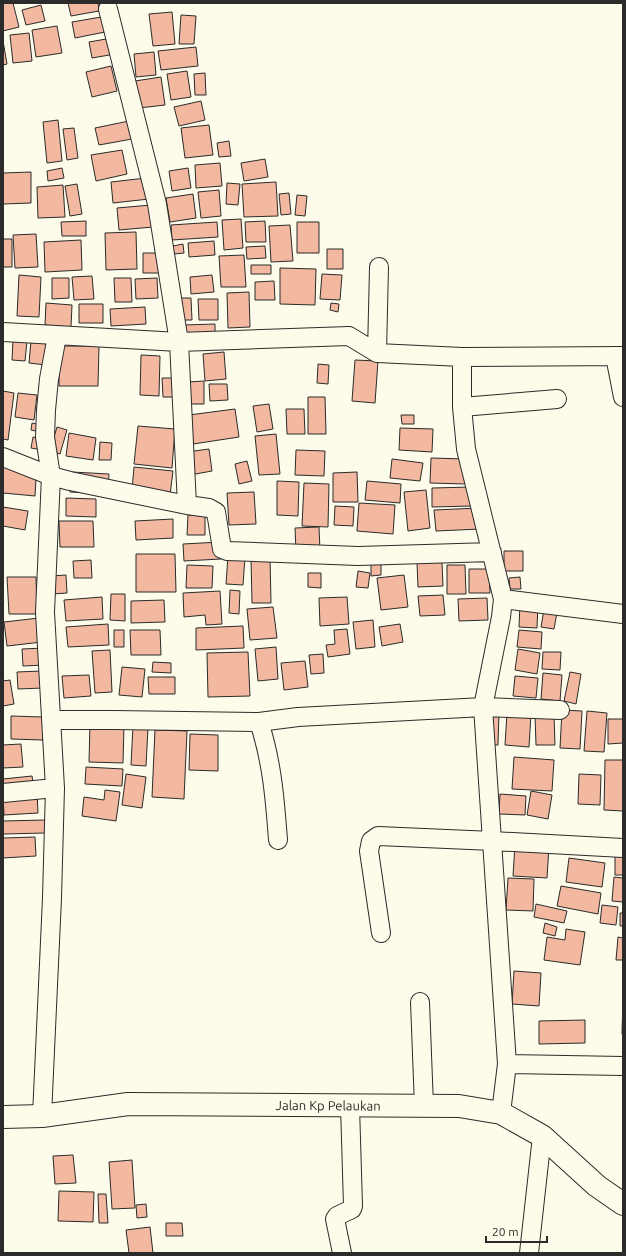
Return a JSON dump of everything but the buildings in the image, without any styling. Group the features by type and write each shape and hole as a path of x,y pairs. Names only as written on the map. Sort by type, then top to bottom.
{"street":[{"path":"108,9 157,204 179,342 187,505"},
{"path":"377,353 380,267"},
{"path":"3,332 179,342 349,336 377,353 462,357 619,356 623,397"},
{"path":"42,1116 52,906 55,788 45,612 51,476 45,437 49,379 57,336"},
{"path":"462,357 462,407 466,449 503,599 501,617 483,707 507,1064 501,1113"},
{"path":"462,407 557,399"},
{"path":"3,457 51,476 102,488 209,508 216,512 222,549 227,551 358,556 492,552"},
{"path":"503,599 623,614"},
{"path":"51,720 259,722 298,717 483,707 560,710"},
{"path":"259,722 265,740 274,786 278,840"},
{"path":"3,793 55,788"},
{"path":"381,933 370,851 371,841 378,836 623,848"},
{"path":"420,1002 424,1106"},
{"path":"507,1064 623,1066"},
{"name":"Jalan Kp Pelaukan","path":"3,1117 42,1116 128,1104 459,1106 501,1113 542,1136 597,1186 623,1204"},
{"path":"342,1253 335,1219 337,1216 350,1211 353,1206 350,1106"},
{"path":"529,1253 542,1136"}]}
